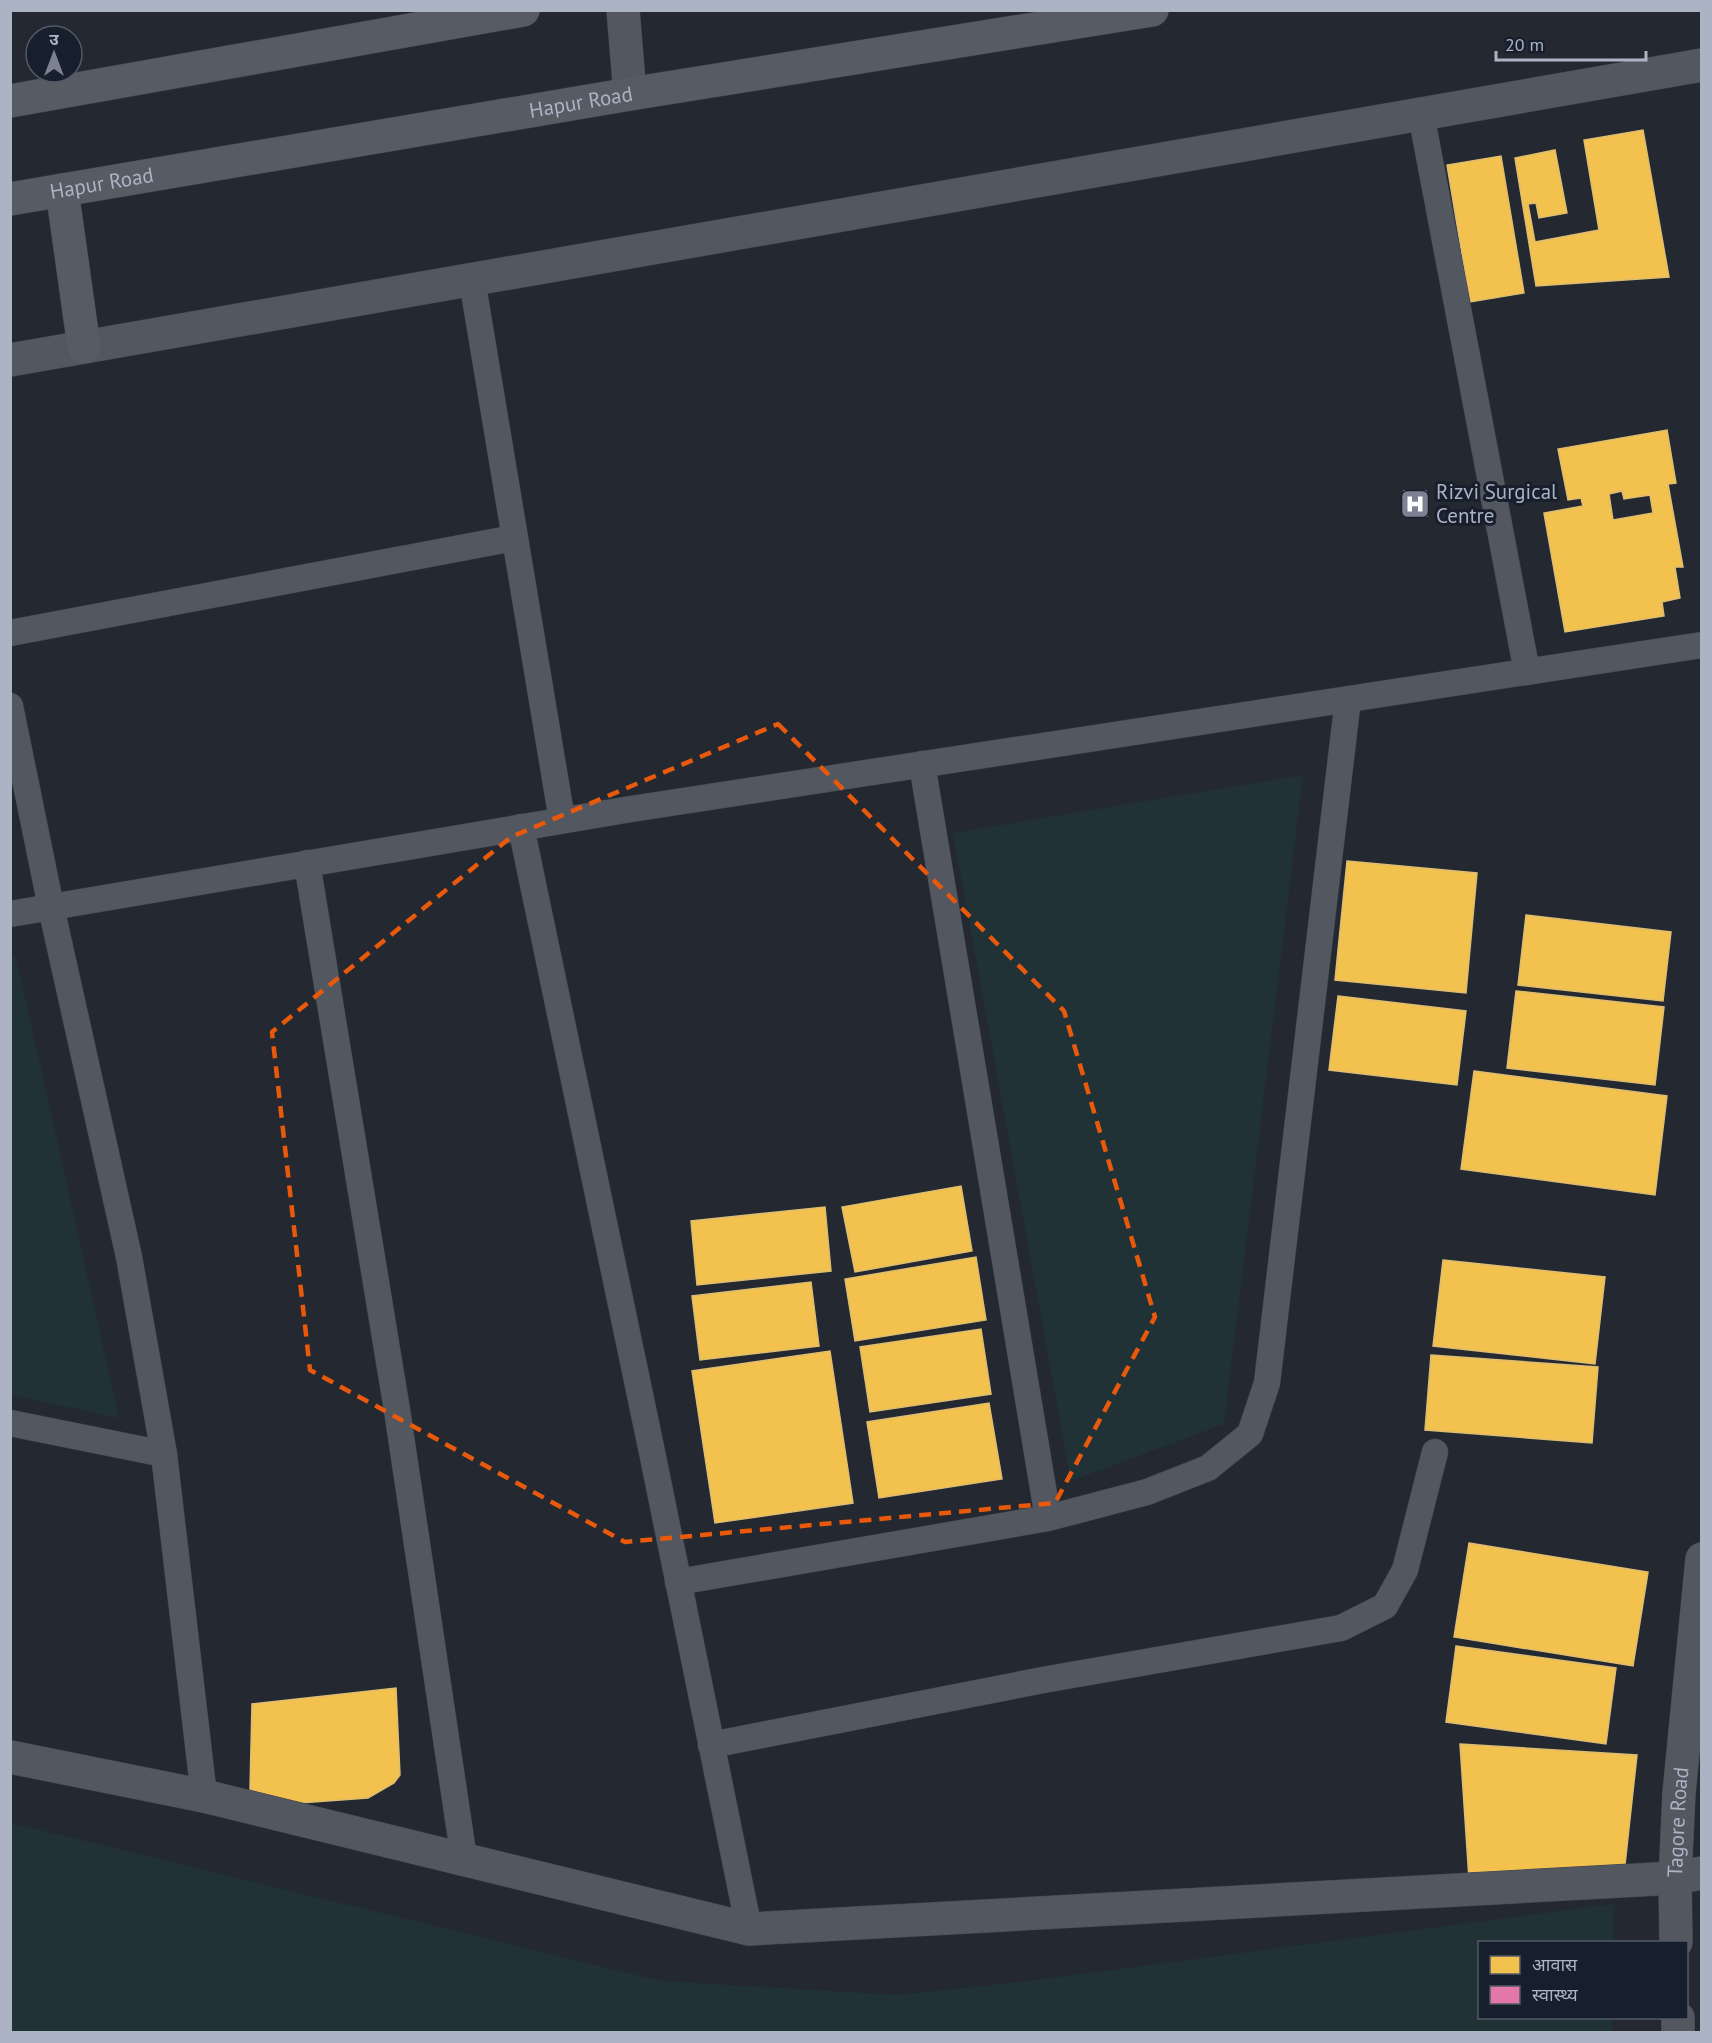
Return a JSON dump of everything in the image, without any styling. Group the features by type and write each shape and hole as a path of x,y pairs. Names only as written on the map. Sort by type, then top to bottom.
{"main road":[{"path":"10,101 523,10"},
{"name":"Hapur Road","path":"10,199 630,94 1152,10"},
{"path":"63,190 84,347"}],"street":[{"path":"623,10 630,94"},
{"path":"10,360 1701,64"},
{"name":"Tagore Road","path":"1676,1941 1688,1875 1679,1793 1701,1559"},
{"path":"10,1756 204,1796 749,1929 1688,1875"}],"lane":[{"path":"1421,114 1527,672"},
{"path":"472,280 562,820"},
{"path":"10,633 514,538"},
{"path":"10,914 562,820 1701,645"},
{"path":"678,1582 1048,1518 1148,1492 1208,1468 1250,1434 1267,1383 1348,699"},
{"path":"10,706 51,908 129,1257 164,1454 204,1796"},
{"path":"922,764 1048,1518"},
{"path":"521,827 749,1929"},
{"path":"307,863 397,1410 464,1859"},
{"path":"10,1424 164,1454"},
{"path":"711,1744 1043,1680 1341,1628 1385,1606 1406,1570 1435,1452"}],"highlighted area":[{"path":"778,724 1064,1011 1155,1317 1055,1503 625,1542 310,1370 272,1032 511,837"}],"shaded area":[{"path":"1303,775 1224,1424 1071,1481 953,833"},
{"path":"16,957 119,1418 11,1395 10,958"},
{"path":"11,1823 661,1981 900,1995 1028,1981 1614,1904 1613,1941 1478,1941 1478,2019 1612,2019 1612,2032 11,2032"}],"building: आवास":[{"path":"1643,130 1669,277 1536,286 1515,158 1555,150 1567,213 1539,218 1536,203 1528,204 1535,242 1599,230 1584,140"},
{"path":"1501,156 1524,293 1470,302 1447,165"},
{"path":"1667,430 1676,483 1668,484 1683,567 1675,567 1680,598 1662,602 1664,616 1565,632 1544,513 1583,506 1581,498 1568,500 1558,449","holes":["1622,491 1624,499 1650,495 1653,513 1613,520 1609,494"]},
{"path":"1347,861 1477,873 1466,993 1335,980"},
{"path":"1526,915 1671,932 1663,1001 1518,985"},
{"path":"1516,991 1664,1007 1655,1085 1507,1068"},
{"path":"1338,996 1466,1011 1457,1085 1329,1070"},
{"path":"1474,1071 1667,1096 1655,1195 1461,1169"},
{"path":"961,1186 972,1251 855,1272 842,1207"},
{"path":"825,1207 831,1271 697,1285 691,1221"},
{"path":"976,1257 986,1320 855,1341 845,1279"},
{"path":"1443,1260 1605,1277 1595,1364 1433,1346"},
{"path":"811,1282 819,1346 700,1360 692,1296"},
{"path":"981,1329 991,1394 870,1412 860,1347"},
{"path":"830,1351 853,1503 715,1523 692,1371"},
{"path":"1431,1355 1598,1367 1592,1443 1425,1430"},
{"path":"989,1403 1002,1479 879,1498 867,1422"},
{"path":"1469,1543 1648,1572 1633,1666 1454,1637"},
{"path":"1456,1646 1616,1668 1606,1744 1446,1722"},
{"path":"396,1688 400,1775 394,1783 368,1798 286,1804 250,1789 252,1704"},
{"path":"1460,1744 1637,1755 1624,1874 1469,1879"}],"building: स्वास्थ्य":[{"path":"1404,491 1426,491 1427,516 1405,516"}],"place":[{"name":"Rizvi Surgical Centre","path":"1415,504"}]}
